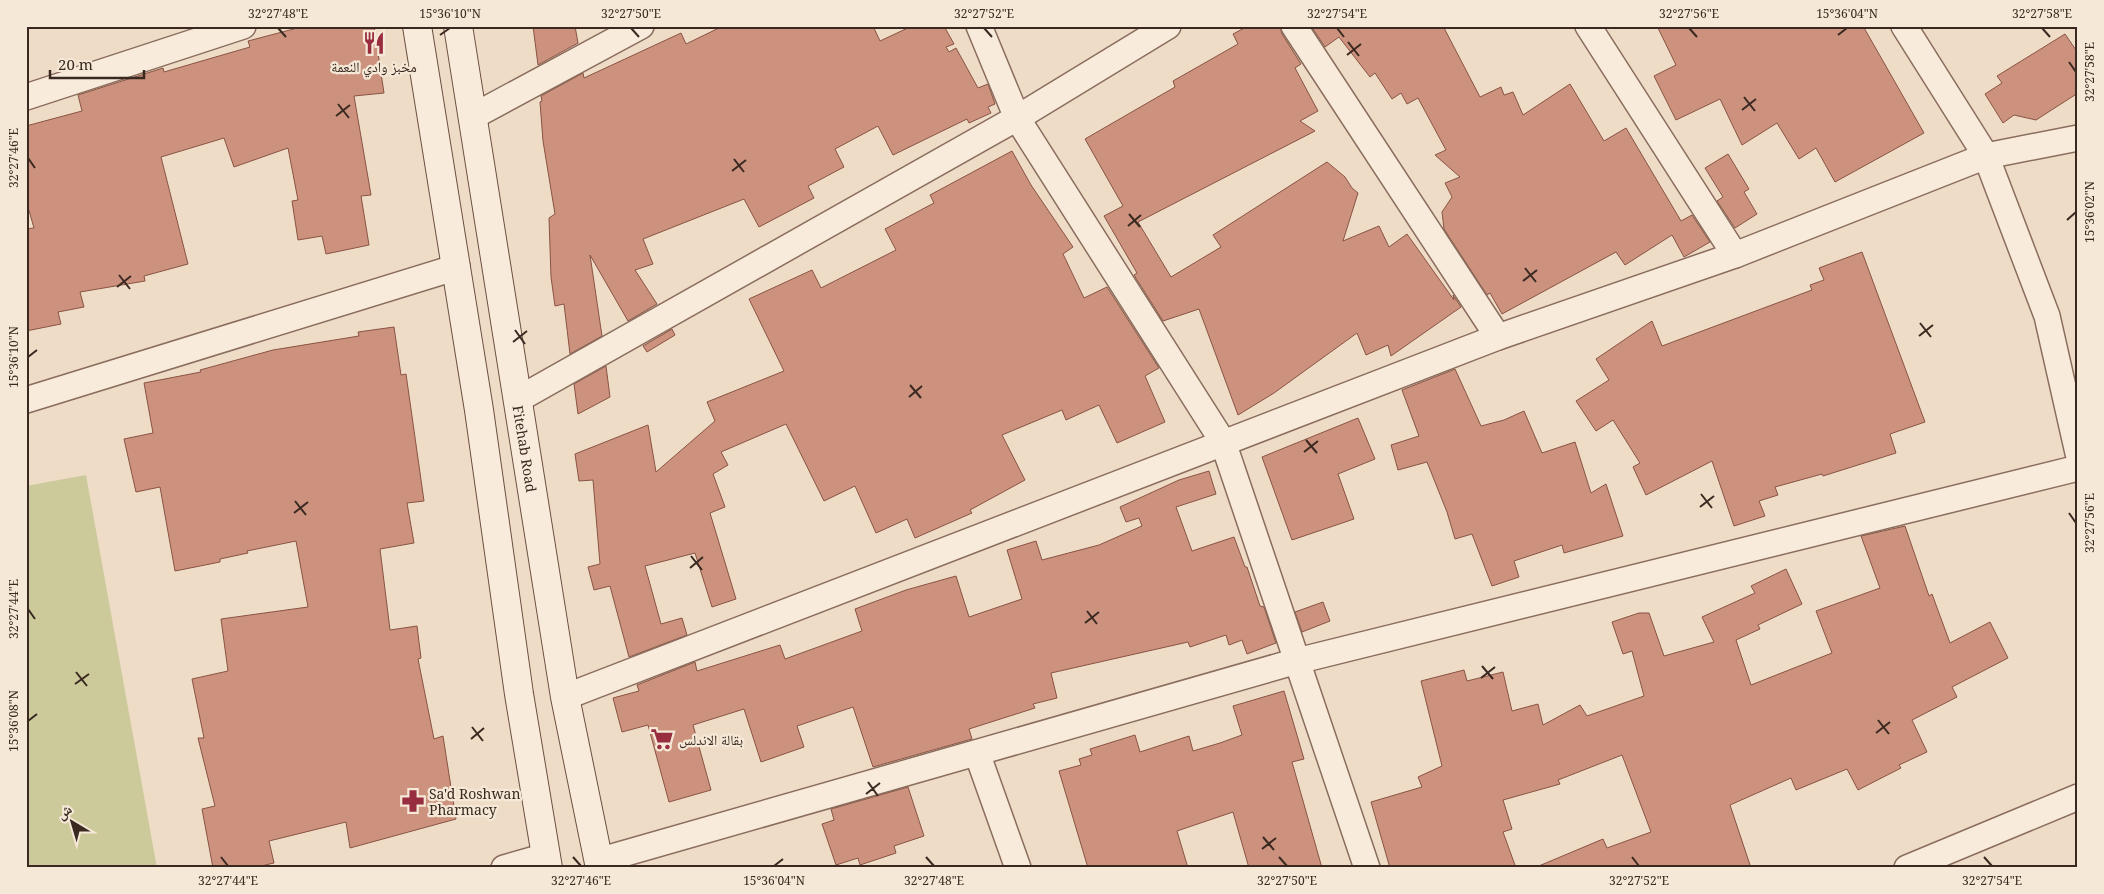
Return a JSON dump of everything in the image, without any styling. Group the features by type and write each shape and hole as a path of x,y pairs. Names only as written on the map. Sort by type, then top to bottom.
{"main road":[{"path":"417,26 480,410 519,694 547,862"},
{"name":"Fitehab Road","path":"458,26 565,697 599,864"}],"street":[{"path":"26,97 243,26"},
{"path":"472,116 641,26"},
{"path":"979,26 1017,118 1223,442 1366,868"},
{"path":"517,400 1017,118 1168,26"},
{"path":"1294,26 1498,336"},
{"path":"1588,26 1735,255"},
{"path":"1904,26 1986,156 2047,316 2078,453"},
{"path":"565,697 1498,336 1735,255 1986,156 2078,138"},
{"path":"26,400 457,267"},
{"path":"599,864 1297,661 2078,468"},
{"path":"977,753 1018,868"},
{"path":"1907,868 2078,797"},
{"path":"504,868 547,862"}],"shaded area":[{"path":"86,475 157,868 26,868 26,486"}],"building":[{"path":"305,26 374,26 384,93 354,96 371,195 361,196 369,245 326,254 322,236 298,240 292,201 298,200 288,148 234,167 224,138 161,157 188,264 144,276 145,281 80,292 84,307 58,312 61,324 26,331 26,229 34,228 26,200 26,126 82,111 78,95 163,68 164,72 250,47 248,41"},
{"path":"533,26 575,26 578,43 538,65"},
{"path":"723,26 873,26 880,41 912,26 944,26 954,44 946,47 949,52 956,48 978,88 988,84 995,104 988,107 991,113 969,123 967,119 893,155 878,126 835,149 844,167 808,186 814,198 759,227 744,199 643,239 653,264 635,270 657,304 628,321 590,255 602,336 570,354 564,304 555,306 551,277 549,218 555,214 543,141 541,96 583,73 584,78 681,33 686,44"},
{"path":"1248,26 1280,26 1282,34 1301,64 1295,68 1318,111 1300,121 1315,131 1138,222 1171,277 1221,247 1213,235 1327,162 1345,177 1352,188 1358,193 1343,241 1379,226 1389,247 1407,234 1461,307 1391,356 1388,345 1366,355 1357,333 1274,393 1238,415 1199,309 1163,321 1134,275 1137,273 1104,216 1123,206 1085,139 1175,87 1173,81 1238,44 1233,34"},
{"path":"1311,26 1443,26 1480,97 1501,87 1504,95 1513,92 1523,115 1570,84 1604,141 1626,128 1681,221 1692,215 1710,242 1684,257 1672,235 1625,265 1616,252 1502,314 1490,293 1487,295 1444,229 1442,212 1452,197 1445,183 1460,177 1435,155 1446,150 1418,98 1407,104 1401,93 1392,99 1375,73 1370,77 1339,37 1325,47"},
{"path":"1657,26 1863,26 1924,133 1835,182 1816,148 1799,159 1777,123 1742,145 1720,99 1676,120 1654,76 1676,65"},
{"path":"2065,34 2078,53 2078,93 2036,120 2014,115 2003,123 1985,94 2002,83 1997,76"},
{"path":"1012,151 1031,185 1073,247 1063,254 1084,298 1107,287 1159,368 1145,376 1165,422 1117,443 1099,405 1066,420 1062,410 1002,435 1025,480 970,510 972,513 915,538 907,519 876,533 855,486 824,501 786,424 721,452 728,465 713,474 725,507 710,513 736,599 712,607 695,553 645,566 661,624 682,618 687,635 629,657 610,586 594,590 588,567 600,564 593,480 579,481 575,454 648,425 656,472 715,421 707,402 784,371 749,299 812,270 821,288 896,250 885,229 934,203 930,195"},
{"path":"1728,154 1749,189 1744,192 1757,214 1735,228 1717,201 1723,197 1705,168"},
{"path":"1862,252 1925,422 1890,434 1896,453 1823,476 1822,474 1775,487 1778,495 1759,501 1765,516 1734,526 1712,461 1646,495 1633,467 1640,463 1613,420 1596,431 1576,401 1609,380 1596,359 1652,321 1662,346 1812,290 1810,285 1824,280 1819,268"},
{"path":"394,327 401,375 406,374 424,501 407,503 414,543 380,549 390,630 417,626 421,658 418,659 434,739 443,736 456,819 350,848 346,822 269,841 274,863 252,868 213,868 202,809 215,806 198,738 204,738 192,679 228,671 221,619 308,607 296,541 247,551 248,553 220,559 220,562 175,571 160,487 136,492 124,439 153,433 144,383 201,372 200,370 273,350 359,336 358,332"},
{"path":"672,329 675,335 647,352 643,346"},
{"path":"606,366 610,397 578,414 574,384"},
{"path":"1455,369 1481,426 1504,420 1524,411 1542,453 1575,442 1591,493 1606,484 1623,536 1564,553 1562,545 1514,561 1519,577 1492,586 1472,534 1455,539 1447,512 1427,462 1398,470 1391,445 1419,436 1402,390"},
{"path":"1358,418 1375,459 1338,474 1354,519 1292,540 1262,457"},
{"path":"1209,471 1216,494 1176,507 1192,551 1234,537 1245,567 1247,567 1260,606 1264,607 1276,643 1247,654 1242,640 1229,645 1226,635 1190,647 1188,642 1051,673 1057,698 1033,704 1035,708 969,729 972,739 873,767 853,707 797,726 804,747 761,762 744,709 693,725 711,790 669,802 648,725 622,732 613,698 639,691 637,685 695,662 697,671 780,645 785,659 862,631 855,609 906,590 956,576 969,617 1022,599 1007,550 1036,541 1042,560 1099,545 1142,526 1139,518 1126,522 1120,507 1179,480"},
{"path":"1905,526 1929,596 1932,594 1950,643 1990,622 2008,658 1952,687 1957,697 1912,720 1927,752 1899,765 1901,768 1858,790 1847,769 1796,790 1791,778 1730,805 1751,868 1534,868 1603,839 1607,848 1651,832 1622,755 1558,780 1560,784 1503,800 1512,829 1503,832 1516,868 1390,868 1371,802 1422,787 1418,777 1442,766 1421,681 1464,670 1467,681 1503,672 1512,711 1538,704 1543,725 1580,705 1587,716 1644,696 1632,651 1623,654 1612,622 1639,613 1649,613 1664,656 1714,642 1702,617 1755,593 1751,586 1786,569 1802,604 1758,625 1760,629 1736,640 1751,685 1832,653 1816,611 1880,588 1861,536"},
{"path":"1323,602 1330,621 1302,632 1295,612"},
{"path":"1284,691 1304,759 1292,762 1322,868 1249,868 1233,812 1177,831 1188,868 1088,868 1059,771 1081,765 1079,759 1092,755 1090,749 1135,735 1140,752 1189,736 1193,751 1220,743 1242,735 1233,706"},
{"path":"908,787 924,836 894,846 896,853 860,865 858,858 836,865 822,824 834,820 831,809"}],"place":[{"name":"مخبز وادي النعمة","path":"374,43"},
{"name":"بقالة الاندلس","path":"662,739"},
{"name":"Sa'd Roshwan Pharmacy","path":"413,801"}]}
